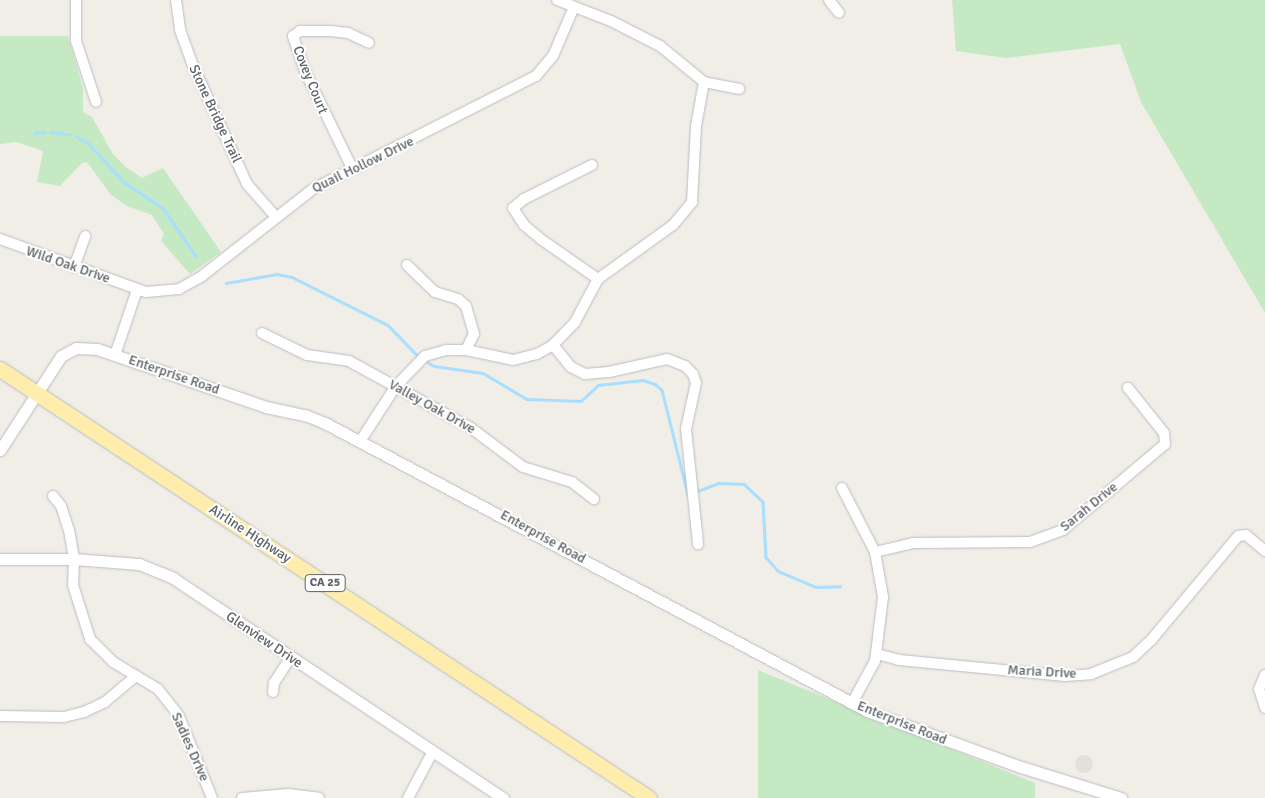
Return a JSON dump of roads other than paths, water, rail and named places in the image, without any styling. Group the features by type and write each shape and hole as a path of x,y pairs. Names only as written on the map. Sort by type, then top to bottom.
{"main road":[{"name":"Airline Highway","path":"0,369 649,798"}],"street":[{"path":"76,0 76,40 96,102"},
{"name":"Stone Bridge Trail","path":"176,0 180,30 191,61 247,184 276,217"},
{"path":"557,0 611,21 660,46 704,82 739,89"},
{"path":"829,0 840,12"},
{"name":"Quail Hollow Drive","path":"137,290 168,293 189,284 313,189 352,168 442,126 536,76 553,56 574,7"},
{"name":"Covey Court","path":"352,168 305,71 294,36 300,31 348,32 369,43"},
{"path":"361,440 396,386 425,356 446,350 466,350 513,360 537,354 553,345 575,322 598,279 673,225 692,202 700,96 704,82"},
{"path":"592,165 524,199 513,208 524,225 542,240 598,279"},
{"path":"74,267 85,236"},
{"name":"Wild Oak Drive","path":"0,239 137,290"},
{"path":"407,265 426,286 466,306 474,334 466,350"},
{"path":"115,355 137,290"},
{"name":"Valley Oak Drive","path":"262,333 307,356 349,361 471,428 515,462 572,482 594,499"},
{"path":"553,345 571,367 585,374 609,372 667,359 685,366 693,374 696,383 686,429 698,544"},
{"name":"Enterprise Road","path":"0,450 60,356 76,348 97,349 266,407 305,415 361,440 852,704 908,728 1121,798"},
{"name":"Sarah Drive","path":"875,552 913,543 1030,542 1063,530 1165,444 1164,433 1128,388"},
{"path":"842,488 875,552 883,597 877,654 852,704"},
{"name":"Sadies Drive","path":"53,496 61,506 70,530 74,559 73,585 90,639 113,662 158,689 179,716 212,798"},
{"name":"Maria Drive","path":"877,654 899,660 1065,676 1091,674 1133,657 1152,639 1238,536 1246,536 1265,551"},
{"name":"Glenview Drive","path":"0,559 74,559 139,564 174,578 503,798"},
{"path":"273,692 274,682 291,657"},
{"path":"1265,675 1259,689 1265,708"},
{"path":"0,716 64,717 84,712 105,702 136,676"},
{"path":"408,798 432,752"},
{"path":"242,798 288,794 319,798"}],"waterway":[{"path":"35,133 45,132"},
{"path":"50,132 70,134"},
{"path":"76,136 88,143 124,182 163,208 196,256"},
{"path":"226,283 277,274 292,277 388,325 419,357"},
{"path":"426,361 434,366 483,373 527,399 581,401 598,385 643,380 655,384 662,390 688,494"},
{"path":"695,492 718,483 744,484 763,502 766,557 778,571 816,587 840,586"}]}
